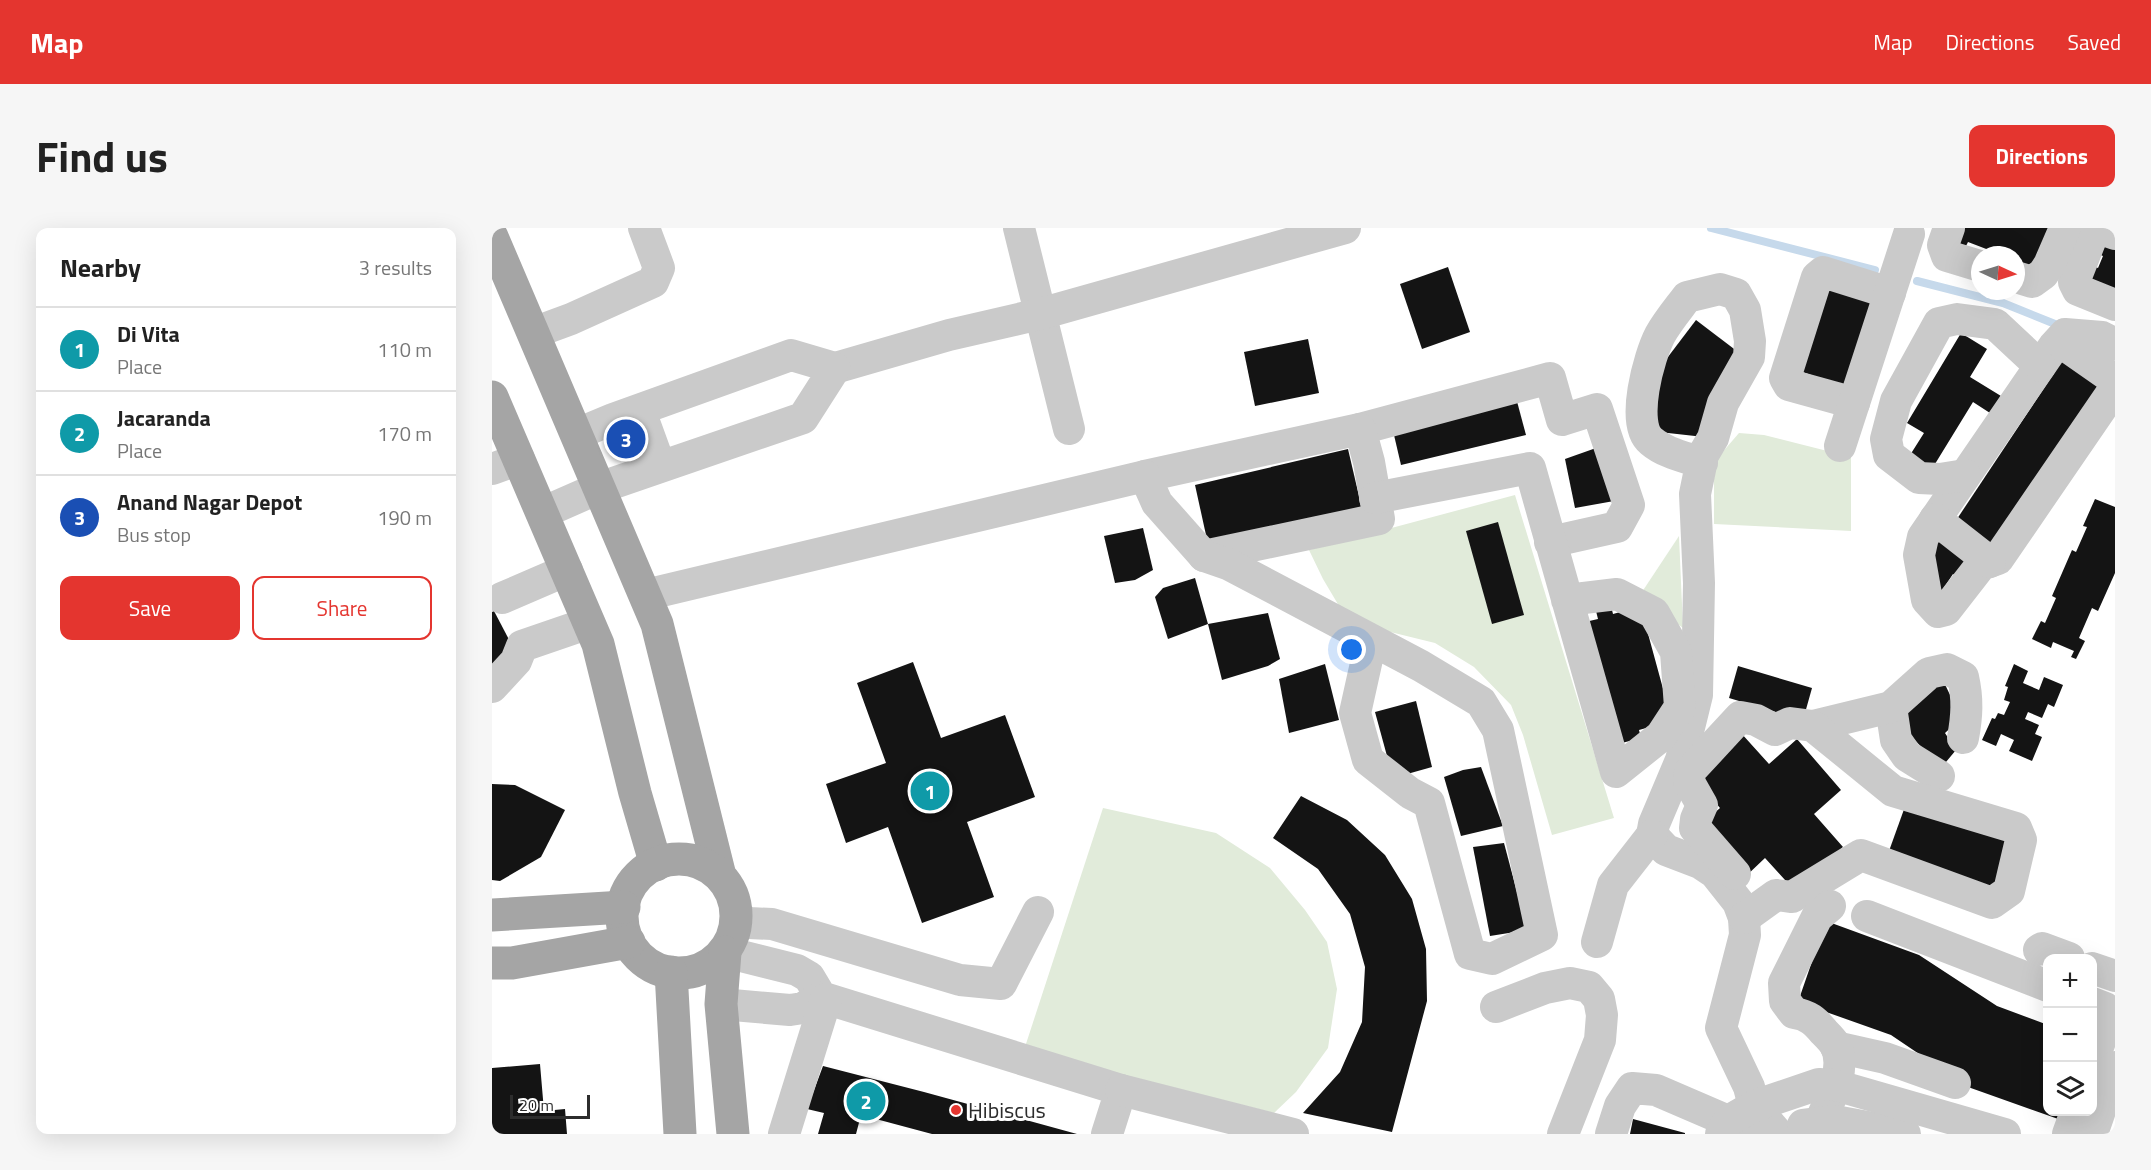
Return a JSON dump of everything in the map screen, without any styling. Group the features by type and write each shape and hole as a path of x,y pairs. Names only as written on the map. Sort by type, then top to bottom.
{"main road":[{"path":"492,237 657,624 720,876"},
{"path":"492,397 505,464 542,513 598,644 635,793 656,865"},
{"path":"725,952 702,968 687,973 671,972 646,963 629,942 623,925 627,894 634,882 656,865 672,860 690,860 706,866 720,876 729,888 736,917 732,938 725,952 721,1004 733,1134"},
{"path":"492,915 624,907"},
{"path":"492,963 512,963 629,942"},
{"path":"671,972 680,1134"}],"street":[{"path":"533,333 571,319 653,282 659,268 644,228"},
{"path":"1019,228 1069,429"},
{"path":"577,434 791,355 835,368 949,335 1040,314 1345,228"},
{"path":"1949,228 1943,245 1947,256 1971,263"},
{"path":"2025,280 2032,282 2043,274 2065,228"},
{"path":"2115,234 2101,229 2094,231 2074,282 2078,290 2115,305"},
{"path":"1839,446 1890,293 1907,230"},
{"path":"1854,403 1789,385 1785,378 1817,277 1823,272 1890,293"},
{"path":"1597,942 1613,885 1653,835 1654,824 1681,760 1696,695 1699,583 1695,494 1702,463 1703,455 1713,438 1723,404 1749,357 1750,341 1745,310 1736,294 1720,289 1687,297 1660,336 1642,397 1641,416 1649,440 1671,453 1702,463"},
{"path":"1965,476 1940,479 1919,478 1889,455 1886,439 1896,401 1940,323 1957,319 1995,324 2040,366"},
{"path":"2059,341 2112,378 2112,391 1998,559 1981,565 1946,610 1938,612 1927,600 1919,555 1923,537 2040,366 2059,341 2065,334 2102,337 2115,344"},
{"path":"542,513 599,488 803,418 835,368"},
{"path":"645,595 1145,476 1360,429 1550,378 1562,420 1597,409 1629,505 1617,527 1551,542"},
{"path":"640,411 660,466"},
{"path":"1203,556 1379,519 1369,462 1360,429"},
{"path":"1375,498 1530,468 1570,611 1616,772 1661,736 1680,706 1676,652 1654,613 1617,594 1567,600"},
{"path":"1145,476 1157,503 1203,556 1230,565 1306,603 1481,702 1498,730 1542,935 1491,958 1470,954 1430,803 1410,793 1368,760 1355,713 1371,641"},
{"path":"1935,519 1990,562"},
{"path":"492,687 516,661 522,646 497,597 567,570"},
{"path":"522,646 589,623"},
{"path":"1753,912 1738,902 1695,828 1702,805 1689,782 1690,771 1740,717 1756,720 1775,730 1790,723 1813,726 1891,707 1929,674 1947,669 1963,677 1967,697 1967,717 1963,738"},
{"path":"1884,783 1896,740 1891,707"},
{"path":"1737,1124 1749,1087 1721,1028 1753,912 1776,895 1792,897 1861,855 1992,903 2009,891 2021,840 2016,828 1893,791 1813,726"},
{"path":"1896,740 1907,756 1939,776"},
{"path":"1653,835 1666,850 1700,863 1718,866"},
{"path":"1820,1122 1835,1085 1839,1067 1836,1047 1815,1020 1794,1013 1785,1001 1784,983 1817,917 1830,906"},
{"path":"736,917 749,923 772,924 960,980 1001,984 1038,912"},
{"path":"1867,916 2043,984"},
{"path":"2039,950 2042,948 2058,954"},
{"path":"725,952 797,970 809,977 823,998 1120,1090 1293,1134"},
{"path":"2097,970 2115,976"},
{"path":"1496,1007 1545,988 1570,983 1589,987 1599,999 1602,1015 1600,1040 1563,1134"},
{"path":"721,1004 790,1010 803,1008 823,998"},
{"path":"784,1134 823,998"},
{"path":"2093,1062 2109,1016 2105,1008 2097,1005"},
{"path":"1836,1047 1885,1058 1955,1083"},
{"path":"2092,1134 2115,1067"},
{"path":"1737,1124 1820,1084 1835,1085 2005,1134"},
{"path":"1611,1134 1620,1106 1632,1088 1656,1090 1737,1124 1775,1133 1834,1120 1905,1134"},
{"path":"1107,1134 1120,1090"},
{"path":"2068,1134 2075,1116"}],"green space":[{"path":"1739,433 1764,435 1851,457 1851,531 1714,524 1714,462"},
{"path":"1515,495 1614,818 1552,835 1523,735 1511,705 1474,667 1435,643 1370,627 1342,611 1309,550"},
{"path":"1679,536 1683,628 1640,595"},
{"path":"1103,808 1216,833 1270,868 1305,910 1327,942 1337,989 1328,1048 1296,1092 1274,1113 1024,1050"}],"building":[{"path":"1960,228 2058,228 2041,271 2025,265 2025,246 1978,246 1968,242 1964,250 1953,246"},
{"path":"2115,240 2115,296 2079,281 2086,263 2098,268 2103,256 2091,251"},
{"path":"1448,267 1470,332 1422,349 1400,284"},
{"path":"1822,281 1873,295 1845,387 1794,369"},
{"path":"1696,320 1742,355 1704,437 1650,431 1655,374"},
{"path":"1961,333 1987,349 1970,377 2001,396 1990,413 1973,402 1927,477 1905,463 1924,433 1907,423"},
{"path":"1308,339 1319,393 1255,406 1244,352"},
{"path":"2062,361 2102,387 1994,553 1953,525"},
{"path":"1515,394 1526,435 1401,465 1394,435"},
{"path":"1596,448 1614,501 1575,508 1565,459"},
{"path":"1348,449 1362,509 1208,544 1195,485"},
{"path":"2095,499 2115,507 2115,573 2098,611 2092,608 2079,638 2085,641 2076,659 2071,657 2074,651 2053,642 2051,648 2032,639 2041,621 2045,623 2056,598 2052,596 2072,550 2076,552 2087,527 2083,526"},
{"path":"1498,522 1524,615 1492,624 1466,531"},
{"path":"1143,528 1153,570 1135,580 1115,583 1104,536"},
{"path":"1942,534 1976,558 1960,579 1953,574 1939,595 1922,563"},
{"path":"1195,578 1208,624 1168,639 1155,597 1163,588"},
{"path":"1611,606 1613,614 1635,608 1644,619 1668,707 1664,723 1639,730 1641,738 1618,744 1585,622 1598,619 1596,611"},
{"path":"494,611 516,653 492,665 492,612"},
{"path":"1268,613 1280,659 1268,666 1222,680 1208,624"},
{"path":"913,662 941,738 1005,715 1035,797 967,822 994,897 922,923 888,827 846,843 826,784 886,763 857,683"},
{"path":"1325,664 1339,720 1289,733 1279,679"},
{"path":"2014,664 2028,671 2023,683 2039,690 2044,677 2063,685 2054,707 2048,704 2042,718 2028,712 2025,719 2039,725 2035,734 2042,737 2032,761 2009,751 2014,740 2001,734 1996,746 1982,740 1992,718 1995,719 1998,713 2004,715 2010,702 2004,700 2008,687 2005,686"},
{"path":"1738,666 1812,688 1803,720 1729,698"},
{"path":"1941,676 1961,718 1945,733 1956,750 1941,768 1896,720"},
{"path":"1416,701 1432,767 1393,778 1375,712"},
{"path":"1741,733 1769,764 1797,739 1841,790 1814,814 1843,847 1795,891 1765,858 1745,877 1700,826 1720,808 1693,776"},
{"path":"1481,767 1503,826 1461,836 1444,777 1463,770"},
{"path":"492,784 515,785 565,810 541,857 500,881 492,880"},
{"path":"1301,796 1347,820 1385,855 1412,899 1426,949 1427,1001 1392,1132 1303,1113 1340,1072 1362,1022 1365,967 1350,914 1318,869 1273,838"},
{"path":"1907,801 2011,838 1993,888 1889,851"},
{"path":"1504,843 1527,930 1490,936 1473,847"},
{"path":"1826,921 1919,955 1997,1006 2043,1023 2043,1114 1968,1087 1891,1035 1798,1002"},
{"path":"540,1064 544,1111 565,1109 567,1134 492,1134 492,1068"},
{"path":"823,1066 1077,1134 932,1134 861,1115 856,1134 818,1134 824,1113 807,1109"},
{"path":"2050,1116 2062,1116 2061,1120"},
{"path":"1633,1119 1685,1133 1685,1134 1630,1134"}],"waterway":[{"path":"1711,228 1875,270"},
{"path":"1917,281 2003,303 2060,326"}],"place":[{"name":"Anand Nagar Depot","path":"626,439"},
{"name":"Di Vita","path":"930,791"},
{"name":"Jacaranda","path":"866,1101"},
{"name":"Hibiscus","path":"956,1110"}]}
